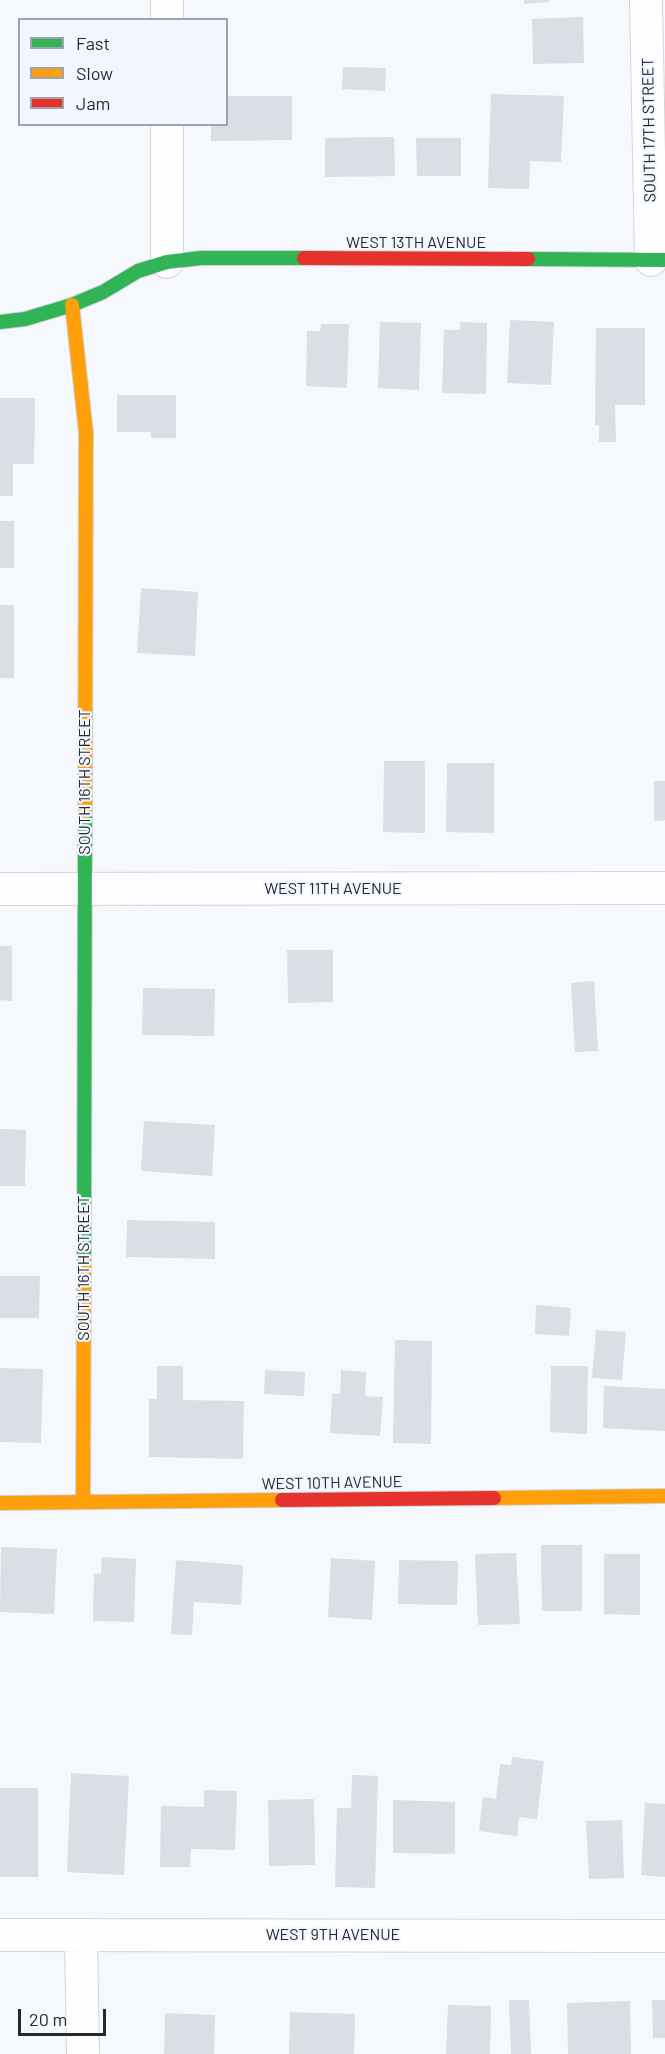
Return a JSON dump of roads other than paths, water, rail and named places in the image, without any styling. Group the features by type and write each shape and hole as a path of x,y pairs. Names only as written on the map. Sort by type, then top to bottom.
{"street":[{"path":"167,0 167,18"},
{"name":"SOUTH 17TH STREET","path":"646,0 658,260"},
{"path":"0,321 25,319 72,304 103,292 138,271 167,262 167,126"},
{"name":"WEST 13TH AVENUE","path":"167,262 201,258 658,260"},
{"name":"SOUTH 16TH STREET","path":"72,304 86,433 83,1502"},
{"name":"WEST 11TH AVENUE","path":"0,890 665,888"},
{"name":"WEST 10TH AVENUE","path":"0,1503 665,1496"},
{"name":"WEST 9TH AVENUE","path":"0,1935 665,1936"},
{"path":"81,1935 83,2054"}]}
